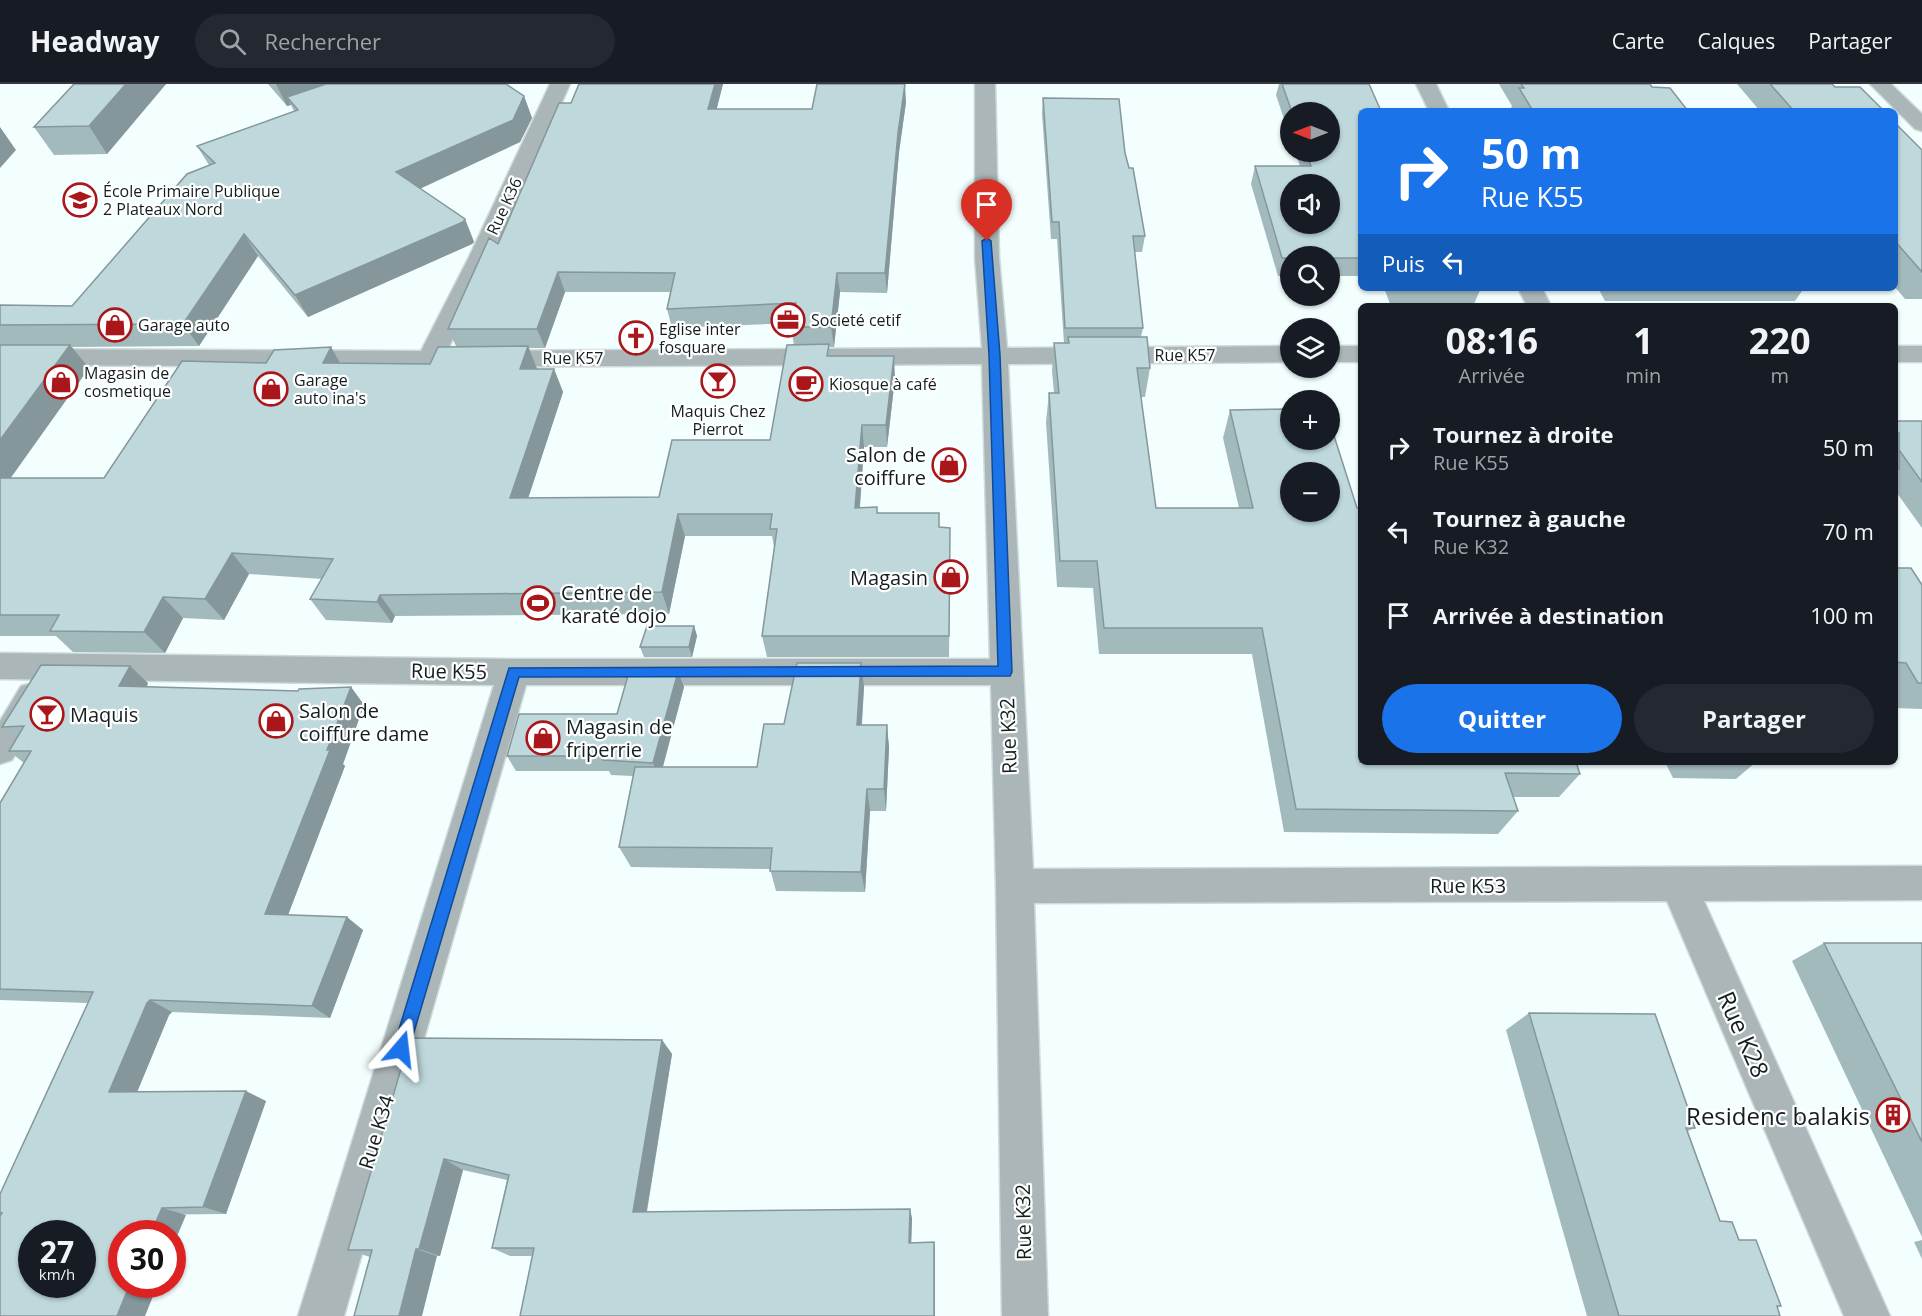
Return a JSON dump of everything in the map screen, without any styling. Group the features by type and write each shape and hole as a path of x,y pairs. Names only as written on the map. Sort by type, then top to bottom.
{"street":[{"name":"Rue K36","path":"430,359 481,257 560,84"},
{"name":"Rue K32","path":"985,84 987,258 995,355 1005,672 1015,886 1025,1316"},
{"path":"1426,84 1438,108"},
{"path":"1880,84 1919,120"},
{"name":"Rue K57","path":"0,357 430,359 1280,354"},
{"path":"1340,354 1358,354"},
{"path":"1898,354 1922,354"},
{"name":"Rue K55","path":"0,666 514,672 1005,672"},
{"path":"0,750 51,667"},
{"name":"Rue K34","path":"321,1316 514,672"},
{"name":"Rue K53","path":"1015,886 1922,883"},
{"name":"Rue K28","path":"1678,884 1867,1316"}],"building":[{"path":"74,84 126,84 89,126 34,127"},
{"path":"326,84 506,84 524,96 513,120 396,172 465,219 463,222 295,295 244,234 183,324 0,325 0,305 72,306 187,174 215,163 197,146 298,110 287,97"},
{"path":"579,84 715,84 708,109 812,109 817,84 905,84 898,133 885,273 837,273 831,327 791,327 796,303 667,309 675,273 558,272 537,329 448,329 489,238 498,244 559,103 571,103"},
{"path":"1282,84 1369,84 1380,108 1358,108 1358,258 1340,258 1340,246 1280,246 1280,251 1255,166 1311,166 1310,162 1340,162 1340,102 1288,102"},
{"path":"1521,84 1650,84 1652,87 1670,88 1686,108 1531,108 1519,88 1524,88"},
{"path":"1770,84 1832,84 1835,87 1860,87 1881,108 1791,108"},
{"path":"1043,98 1119,99 1125,153 1129,168 1133,168 1145,236 1133,236 1143,328 1065,328 1059,222 1052,222"},
{"path":"1898,126 1922,150 1922,272 1898,245"},
{"path":"1068,337 1147,337 1150,368 1137,368 1156,508 1253,508 1230,410 1280,409 1280,450 1339,450 1358,508 1358,765 1577,765 1580,774 1505,773 1518,811 1296,809 1262,628 1104,628 1097,561 1060,561 1049,393 1059,393 1054,343 1069,343"},
{"path":"829,344 827,356 894,356 886,425 862,425 855,508 877,507 877,513 939,513 939,527 950,528 949,636 762,636 777,529 770,529 772,514 678,514 662,592 380,595 377,602 310,599 333,559 232,553 205,599 163,597 144,632 50,631 59,615 0,615 0,478 104,478 182,361 266,363 274,350 331,347 323,363 430,364 438,347 528,346 520,369 554,369 510,498 659,497 672,440 770,440 787,345"},
{"path":"0,345 70,345 0,440"},
{"path":"1898,421 1922,421 1922,482 1899,450"},
{"path":"1898,433 1899,433 1898,469"},
{"path":"1898,568 1911,568 1922,585 1922,683 1918,683 1906,663 1898,662"},
{"path":"647,626 694,626 689,647 640,647"},
{"path":"797,663 861,663 857,725 887,725 884,789 867,789 861,872 770,871 772,848 619,847 635,767 757,767 764,724 784,724"},
{"path":"41,665 130,666 119,686 298,691 299,689 351,687 327,750 330,750 265,914 347,917 312,1006 150,1000 109,1092 246,1091 203,1207 162,1208 157,1220 108,1220 108,1298 124,1298 117,1316 0,1316 0,1216 2,1213 0,1213 0,1194 93,992 0,989 0,803 31,751 9,751 24,726 2,727"},
{"path":"629,672 678,672 653,763 603,760 604,756 507,756 519,714 617,714"},
{"path":"1824,943 1922,943 1922,1142"},
{"path":"1529,1013 1655,1014 1695,1128 1686,1128 1720,1221 1732,1222 1739,1240 1756,1240 1781,1306 1777,1306 1780,1316 1619,1316"},
{"path":"410,1038 662,1040 633,1212 910,1209 909,1243 934,1242 934,1316 520,1316 534,1248 492,1248 509,1175 444,1159 419,1249 416,1249 399,1316 354,1316 372,1250 348,1250"}],"place":[{"name":"École Primaire Publique 2 Plateaux Nord","path":"80,200"},
{"name":"Societé cetif","path":"788,320"},
{"name":"Garage auto","path":"115,325"},
{"name":"Eglise inter fosquare","path":"636,338"},
{"name":"Maquis Chez Pierrot","path":"718,381"},
{"name":"Magasin de cosmetique","path":"61,382"},
{"name":"Kiosque à café","path":"806,384"},
{"name":"Garage auto ina's","path":"271,389"},
{"name":"Salon de coiffure","path":"949,465"},
{"name":"Magasin","path":"951,577"},
{"name":"Centre de karaté dojo","path":"538,603"},
{"name":"Maquis","path":"47,714"},
{"name":"Salon de coiffure dame","path":"276,721"},
{"name":"Magasin de friperrie","path":"543,738"},
{"name":"Residenc balakis","path":"1893,1115"}],"route":[{"path":"401,1049 514,672 1005,672 995,355 987,241"}]}
